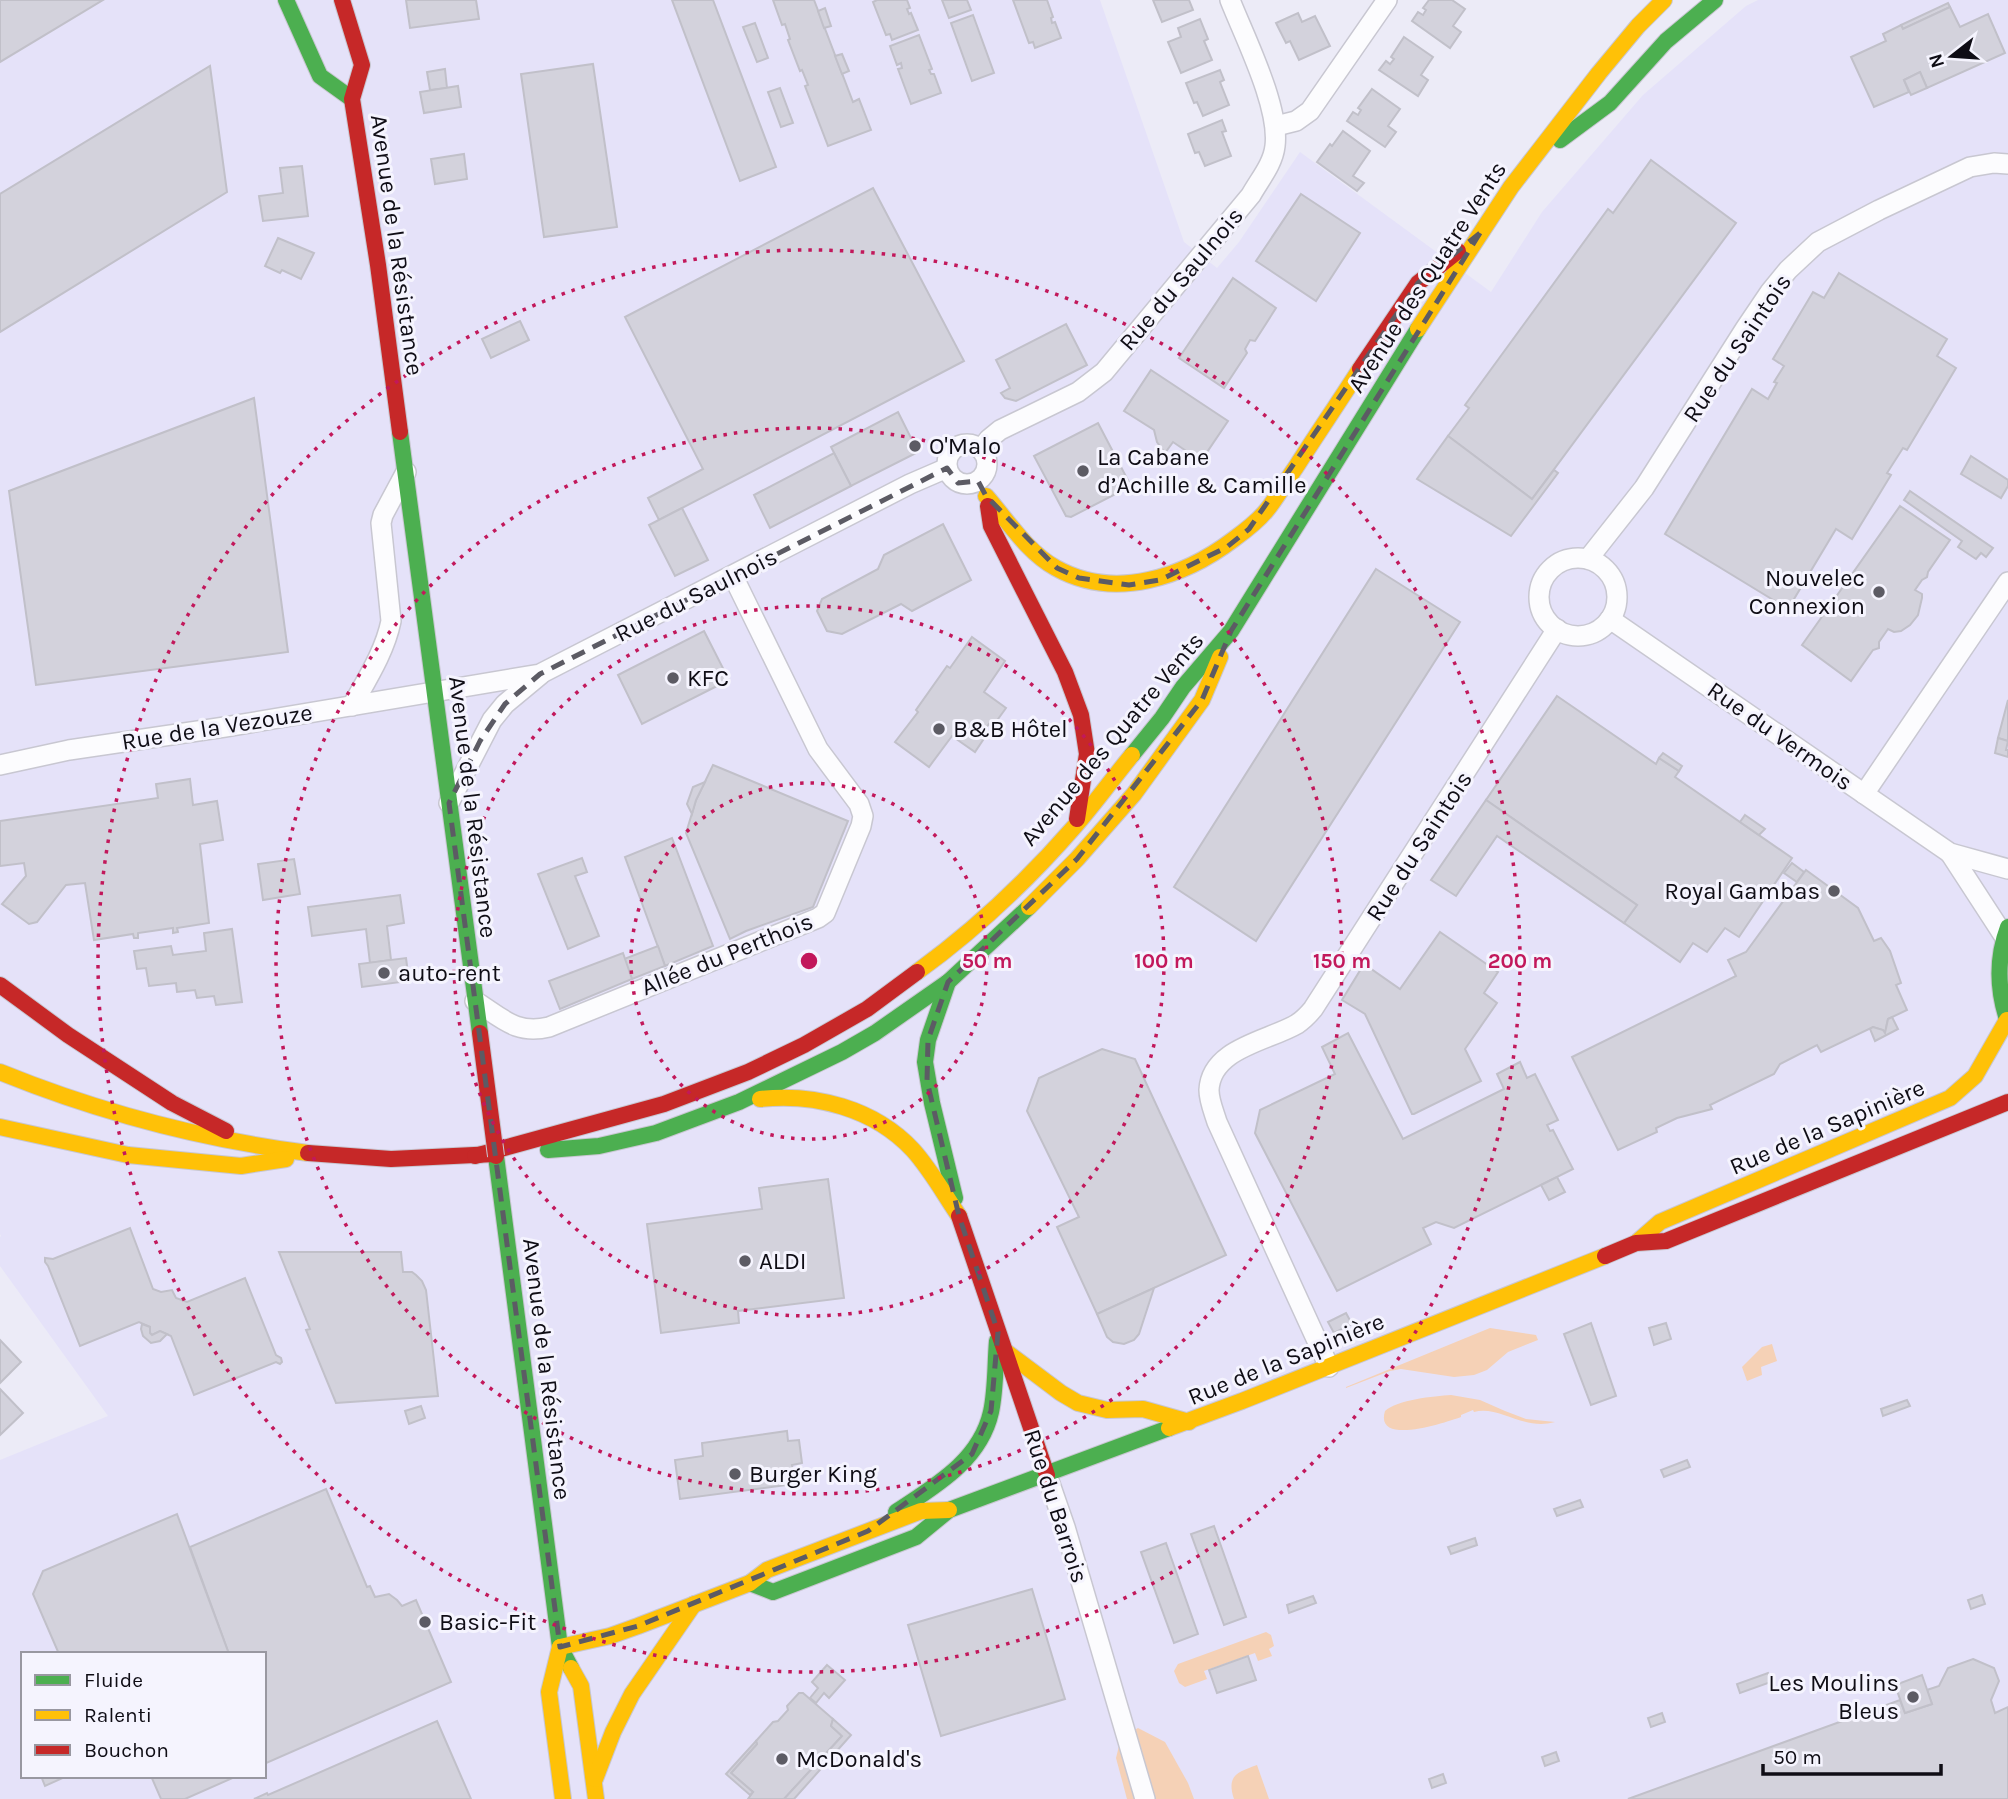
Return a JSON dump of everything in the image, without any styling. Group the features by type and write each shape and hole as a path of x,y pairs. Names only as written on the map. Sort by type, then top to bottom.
{"main road":[{"name":"Avenue de la Résistance","path":"286,0 320,76 352,99"},
{"name":"Avenue de la Résistance","path":"342,0 362,65 352,99 406,472 560,1647 581,1686 595,1792"},
{"name":"Avenue des Quatre Vents","path":"0,1072 130,1119 214,1139 358,1158 475,1156 600,1146 656,1133 739,1102 842,1052 875,1032 948,982 1015,922 1077,859 1133,794 1202,700 1231,631 1480,233 1529,163 1599,72 1664,0"},
{"path":"1529,163 1610,103 1666,41 1715,0"},
{"path":"982,489 1040,555 1057,568 1079,578 1105,584 1143,584 1160,580 1217,553 1250,529 1266,512 1418,283 1480,233"},
{"path":"982,489 991,526 1068,679 1083,718 1087,748 1085,785 1075,826"},
{"name":"Avenue des Quatre Vents","path":"475,1156 664,1104 747,1072 804,1045 867,1009 943,953 1003,901 1075,826 1162,718 1182,687 1231,631"},
{"path":"2006,932 2000,952 1999,985 2008,1021"},
{"path":"948,982 928,1040 925,1062 959,1216"},
{"path":"0,985 68,1035 172,1103 251,1144"},
{"name":"Rue de la Sapinière","path":"1636,1243 1660,1222 1950,1098 1975,1076 2008,1021"},
{"path":"739,1102 790,1095 813,1097 833,1102 873,1119 898,1136 915,1153 959,1216"},
{"name":"Rue de la Sapinière","path":"560,1647 610,1636 750,1583 767,1570 921,1511 949,1510 1189,1422 1636,1243 1667,1241 2008,1102"},
{"path":"0,1127 128,1155 241,1166 320,1154"},
{"name":"Rue du Barrois","path":"959,1216 1047,1475"},
{"path":"868,1531 937,1484 972,1454 987,1427 991,1411 998,1332"},
{"path":"1005,1351 1050,1386 1078,1403 1107,1410 1143,1409 1189,1422"},
{"name":"Rue de la Sapinière","path":"750,1583 773,1592 916,1537 949,1510"},
{"path":"595,1792 613,1731 632,1693 694,1604"},
{"name":"Avenue de la Résistance","path":"560,1647 549,1692 563,1799"},
{"path":"546,1799 555,1745"}],"street":[{"path":"1230,0 1269,100 1276,127 1296,121 1310,111 1387,0"},
{"name":"Rue du Saulnois","path":"981,449 1000,430 1079,392 1104,372 1251,195 1270,162 1275,147 1276,127"},
{"name":"Rue du Saintois","path":"1588,559 1644,488 1770,292 1808,251 1830,235 1970,167 2008,164"},
{"path":"970,444 981,449 987,460 982,489 953,479 947,468 947,457 953,448 970,444"},
{"name":"Rue du Saulnois","path":"435,692 540,674 910,484 947,468"},
{"path":"352,706 375,665 389,630 391,621 381,523 406,472"},
{"path":"1569,559 1588,559 1600,564 1609,572 1615,583 1616,607 1610,618 1594,632 1584,635 1573,635 1557,629 1550,623 1541,605 1541,586 1551,569 1569,559"},
{"name":"Allée du Perthois","path":"475,1001 518,1029 536,1030 549,1027 825,913 847,863 863,816 859,804 818,749 733,576"},
{"path":"1864,794 2008,582"},
{"name":"Rue du Vermois","path":"1610,618 1950,853 2008,870"},
{"name":"Rue du Saintois","path":"1329,1367 1217,1122 1210,1101 1212,1076 1221,1063 1235,1052 1296,1024 1313,1009 1557,629"},
{"path":"450,803 492,720 505,704 540,674"},
{"name":"Rue de la Vezouze","path":"0,765 69,750 435,692"},
{"name":"Rue du Vermois","path":"1950,853 2006,932"},
{"name":"Rue du Barrois","path":"1047,1475 1145,1799"}],"highlighted area":[{"path":"1480,233 1231,631 1202,700 1077,859 948,982 928,1040 927,1081 959,1216 998,1332 991,1411 972,1454 868,1531 638,1626 560,1647 449,803 480,741 505,704 540,674 947,468 958,483 978,481 986,496 1057,568 1079,578 1129,585 1160,580 1227,547 1249,529 1418,283"}],"shaded area":[{"path":"0,0 1100,0 1184,242 1217,268 1239,242 1300,152 1491,292 1542,212 1643,95 1746,6 1758,0 2008,0 2008,1799 0,1799 0,1460 108,1416 0,1266"},
{"path":"1490,1328 1536,1335 1538,1340 1508,1352 1487,1370 1474,1375 1454,1377 1401,1369 1346,1388 1346,1387"},
{"path":"1772,1344 1777,1361 1761,1367 1762,1375 1747,1381 1742,1367 1762,1347"},
{"path":"1451,1395 1480,1400 1526,1419 1555,1422 1532,1423 1493,1412 1473,1410 1453,1420 1414,1429 1390,1428 1385,1422 1385,1411 1398,1404"},
{"path":"1266,1632 1271,1635 1274,1646 1269,1649 1272,1656 1258,1661 1255,1653 1204,1671 1207,1679 1185,1687 1179,1683 1174,1671 1178,1664"},
{"path":"1138,1728 1165,1742 1194,1799 1127,1799 1116,1758 1121,1738"},
{"path":"1257,1765 1269,1799 1234,1799 1232,1785 1235,1776"}],"building":[{"path":"0,0 103,0 0,62"},
{"path":"406,0 476,0 479,19 410,28"},
{"path":"672,0 713,0 776,167 740,181"},
{"path":"773,0 814,0 853,102 859,99 871,130 828,146 805,86 808,85"},
{"path":"907,0 910,8 907,9 918,30 892,40 890,34 886,35 873,2"},
{"path":"942,0 967,0 971,10 949,18"},
{"path":"1013,0 1047,0 1053,17 1052,23 1055,22 1061,38 1035,48 1033,42 1029,43"},
{"path":"1153,0 1189,0 1193,10 1162,22"},
{"path":"1429,0 1452,0 1465,9 1453,26 1461,32 1450,48 1412,21 1418,12 1423,15 1426,10 1423,8"},
{"path":"1948,3 1950,7 1903,29 1901,25"},
{"path":"1950,7 1960,27 1988,14 2005,53 1927,88 1920,72 1904,80 1909,92 1874,107 1851,57 1886,41 1883,34 1901,25 1903,29"},
{"path":"825,8 831,26 824,28 818,11"},
{"path":"1298,13 1302,22 1315,16 1330,46 1299,60 1290,41 1286,43 1276,23"},
{"path":"973,15 994,73 972,81 951,23"},
{"path":"1200,19 1208,39 1204,41 1212,60 1181,73 1168,42 1181,37 1178,28"},
{"path":"755,23 768,58 757,62 743,27"},
{"path":"919,35 932,69 929,70 934,74 941,93 911,104 898,69 902,68 901,63 897,65 890,46"},
{"path":"1404,37 1433,57 1421,75 1428,80 1418,96 1379,70 1386,61 1390,64 1394,59 1391,57"},
{"path":"842,54 849,71 842,74 835,56"},
{"path":"593,64 617,227 544,237 521,74"},
{"path":"210,66 227,192 0,332 0,194"},
{"path":"445,69 447,88 430,90 427,72"},
{"path":"1220,70 1224,80 1220,82 1229,105 1203,116 1186,83"},
{"path":"1920,72 1927,88 1911,95 1904,80"},
{"path":"458,86 461,107 424,113 420,92"},
{"path":"780,88 793,123 781,127 768,92"},
{"path":"1372,89 1400,109 1388,126 1396,132 1385,147 1347,121 1353,112 1358,115 1361,110 1358,108"},
{"path":"1222,120 1226,131 1222,132 1231,156 1205,166 1199,152 1195,153 1188,134"},
{"path":"1343,131 1370,151 1353,176 1364,183 1357,191 1317,162"},
{"path":"464,154 467,179 435,184 431,159"},
{"path":"1651,160 1736,223 1532,499 1448,436 1469,408 1465,405 1608,209 1613,213"},
{"path":"302,166 308,216 263,221 259,196 283,193 280,168"},
{"path":"873,188 964,361 659,520 648,498 703,469 625,317"},
{"path":"1301,194 1360,233 1316,301 1256,261"},
{"path":"278,238 314,253 301,279 265,266"},
{"path":"1839,273 1947,339 1937,356 1956,368 1907,450 1903,448 1887,473 1891,475 1852,539 1836,529 1788,609 1665,534 1752,389 1768,399 1784,366 1773,359 1813,292 1824,298"},
{"path":"1233,278 1276,308 1255,341 1250,340 1245,349 1247,353 1224,388 1179,358"},
{"path":"520,321 529,340 491,358 482,339"},
{"path":"1066,324 1087,365 1016,401 1005,398 1001,393 1010,388 996,360"},
{"path":"1151,370 1228,421 1201,461 1173,442 1165,453 1157,442 1154,430 1124,411"},
{"path":"254,398 288,652 36,685 9,491"},
{"path":"898,412 918,452 851,486 831,447"},
{"name":"La Cabane d’Achille & Camille","path":"1098,423 1131,486 1071,517 1066,516 1034,456"},
{"path":"1448,436 1532,499 1554,470 1558,473 1511,536 1417,479"},
{"path":"834,453 851,486 770,528 754,495"},
{"path":"1971,456 2008,480 2008,486 2001,498 1961,474"},
{"path":"1910,491 1993,548 1986,557 1981,553 1976,559 1958,547 1962,541 1904,500"},
{"name":"Nouvelec Connexion","path":"1900,506 1950,540 1927,577 1915,590 1922,594 1918,615 1901,631 1888,629 1879,642 1879,648 1873,650 1851,681 1802,645"},
{"path":"682,508 708,560 675,576 649,525"},
{"path":"943,524 971,580 912,611 901,604 842,634 827,631 817,611 822,599 878,569 884,555"},
{"path":"1376,569 1460,622 1256,941 1174,887"},
{"name":"KFC","path":"704,631 729,680 642,724 618,675"},
{"path":"972,637 1005,661 984,692 1006,708 993,726 989,724 983,731 987,734 975,752 952,736 929,767 895,742 947,666 950,668"},
{"path":"1557,696 1656,764 1659,758 1679,771 1675,777 1792,858 1739,937 1725,928 1707,952 1693,943 1680,962 1624,923 1637,905 1486,800"},
{"path":"2008,700 2008,741 1998,738"},
{"path":"1998,738 2008,741 2008,757 1995,753"},
{"path":"1663,753 1682,766 1679,771 1659,758"},
{"path":"713,765 848,821 813,907 730,939 686,833 696,800"},
{"path":"190,779 193,805 217,801 223,840 200,844 209,923 177,928 178,932 173,933 173,928 138,933 138,938 134,938 133,934 94,940 85,883 66,885 37,922 29,924 2,904 26,876 24,863 0,866 0,821 158,798 156,784"},
{"path":"705,782 692,814 687,804 693,787"},
{"path":"1486,800 1637,905 1624,923 1497,836 1456,896 1431,880"},
{"path":"1745,815 1765,829 1759,835 1740,822"},
{"path":"672,838 713,946 665,966 625,857"},
{"path":"582,858 587,872 575,876 599,936 568,949 538,874"},
{"path":"294,859 300,894 263,900 258,864"},
{"path":"1792,863 1804,872 1797,882 1784,873"},
{"path":"1806,870 1858,908 1874,941 1881,938 1890,951 1901,983 1896,985 1907,1010 1888,1019 1885,1033 1873,1027 1821,1052 1817,1045 1780,1064 1774,1074 1710,1105 1712,1109 1677,1118 1656,1128 1657,1132 1618,1150 1572,1057 1736,976 1728,960 1746,952"},
{"path":"400,895 404,923 387,926 391,960 370,963 366,929 312,936 308,907"},
{"path":"232,929 242,1002 216,1005 214,996 197,998 195,990 177,992 176,983 149,986 146,968 137,969 134,951 171,946 173,955 206,951 204,933"},
{"path":"1440,932 1498,972 1484,993 1497,1003 1465,1049 1481,1081 1412,1114 1365,1014 1342,1000 1364,964 1400,989"},
{"path":"658,946 665,966 632,979 624,959"},
{"path":"623,953 632,979 560,1009 549,981"},
{"name":"auto-rent","path":"406,958 409,981 362,987 359,964"},
{"path":"1892,1017 1898,1029 1875,1041 1870,1029 1873,1027 1885,1033 1888,1019"},
{"path":"1348,1033 1403,1139 1504,1089 1497,1074 1520,1062 1527,1078 1535,1074 1558,1120 1547,1125 1550,1131 1553,1130 1573,1169 1454,1228 1436,1222 1423,1228 1431,1244 1337,1291 1255,1133 1260,1110 1335,1074 1322,1047"},
{"path":"1102,1049 1135,1059 1226,1255 1097,1314 1057,1227 1079,1217 1027,1111 1039,1078"},
{"path":"1557,1177 1565,1192 1549,1200 1541,1185"},
{"name":"ALDI","path":"828,1179 844,1298 738,1311 739,1323 661,1333 647,1224 762,1209 759,1188"},
{"path":"130,1228 153,1289 161,1292 172,1290 176,1298 187,1302 245,1278 276,1355 282,1362 276,1362 194,1395 171,1336 160,1331 152,1335 150,1327 139,1322 80,1346 45,1258 53,1259"},
{"path":"279,1252 401,1252 403,1272 416,1275 426,1290 438,1396 336,1403 306,1330 310,1329"},
{"path":"1154,1288 1139,1334 1134,1340 1124,1344 1113,1342 1107,1337 1097,1314"},
{"path":"1346,1313 1352,1324 1334,1333 1328,1322"},
{"path":"1591,1323 1616,1396 1591,1405 1564,1334"},
{"path":"1666,1323 1671,1339 1654,1345 1649,1328"},
{"path":"142,1324 150,1327 152,1335 160,1331 167,1334 160,1341 151,1343 143,1336"},
{"path":"0,1340 21,1362 0,1383"},
{"path":"0,1389 23,1413 0,1435"},
{"path":"1907,1400 1910,1406 1883,1416 1881,1409"},
{"path":"421,1406 425,1418 409,1424 405,1411"},
{"name":"Burger King","path":"787,1431 788,1441 799,1440 802,1463 792,1465 795,1484 680,1499 675,1460 703,1456 702,1443"},
{"path":"1687,1460 1690,1467 1664,1477 1661,1470"},
{"path":"326,1489 367,1587 370,1586 375,1597 389,1594 402,1606 416,1600 451,1682 266,1763 266,1652 228,1652 190,1547"},
{"path":"1580,1500 1583,1507 1557,1516 1554,1509"},
{"path":"177,1514 228,1652 58,1652 33,1594 43,1571"},
{"path":"1214,1526 1246,1617 1224,1625 1191,1534"},
{"path":"1475,1538 1477,1545 1451,1554 1448,1547"},
{"path":"1166,1543 1198,1634 1174,1643 1141,1552"},
{"path":"1032,1589 1065,1699 941,1736 908,1625"},
{"path":"1982,1595 1985,1604 1971,1609 1968,1600"},
{"path":"1313,1596 1316,1603 1289,1613 1287,1605"},
{"path":"1248,1656 1256,1680 1217,1693 1209,1670"},
{"path":"1973,1659 1994,1668 1999,1681 1991,1700 1995,1713 2008,1707 2008,1799 1628,1799 1900,1700 1905,1713 1932,1704 1927,1690 1939,1686 1948,1668"},
{"path":"827,1665 845,1680 829,1698 824,1693 816,1703 810,1698 818,1688 812,1682"},
{"path":"1768,1673 1771,1682 1740,1693 1737,1684"},
{"path":"1922,1675 1932,1704 1905,1713 1895,1685"},
{"name":"McDonald's","path":"799,1693 803,1693 833,1719 831,1726 842,1736 784,1799 748,1799 753,1792 731,1773 773,1722 778,1721 788,1710 787,1706"},
{"path":"1662,1713 1665,1722 1651,1727 1648,1718"},
{"path":"833,1719 851,1735 794,1799 784,1799 842,1736 831,1726"},
{"path":"437,1721 471,1799 254,1799 267,1793 268,1795"},
{"path":"756,1741 757,1744 731,1773 753,1792 750,1795 726,1774"},
{"path":"1556,1752 1559,1761 1545,1766 1542,1757"},
{"path":"1443,1774 1446,1783 1432,1788 1429,1779"},
{"path":"42,1778 63,1778 45,1786"},
{"path":"152,1778 232,1778 185,1799 161,1799"}],"traffic: fast":[{"path":"286,0 320,76 352,99"},
{"path":"1560,140 1610,103 1666,41 1715,0"},
{"path":"1132,755 1183,687 1231,631 1418,329"},
{"path":"400,432 480,1033"},
{"path":"548,1150 599,1146 656,1133 739,1102 842,1052 875,1033 948,982 1029,907"},
{"path":"2008,927 2001,951 1999,974 2008,1022"},
{"path":"948,982 928,1040 925,1062 955,1198"},
{"path":"496,1156 560,1647 571,1668"},
{"path":"896,1512 954,1471 977,1445 991,1412 997,1341"},
{"path":"750,1583 773,1592 916,1537 949,1510 1169,1428"}],"traffic: slow":[{"path":"1418,329 1511,187 1599,73 1638,26 1664,0"},
{"path":"986,496 1036,553 1056,568 1079,578 1102,583 1125,583 1171,574 1214,553 1247,530 1262,515 1278,495 1360,369"},
{"path":"1029,907 1077,859 1134,794 1202,700 1220,657"},
{"path":"917,972 980,922 1039,866 1132,755"},
{"path":"1636,1243 1660,1222 1950,1098 1975,1076 2007,1020"},
{"path":"0,1072 76,1100 151,1123 308,1153"},
{"path":"760,1099 822,1101 842,1106 880,1123 913,1150 959,1216"},
{"path":"0,1127 128,1155 241,1166 286,1159"},
{"path":"1169,1428 1605,1256"},
{"path":"1005,1351 1078,1403 1107,1410 1143,1409 1189,1422"},
{"path":"560,1647 610,1636 638,1626 750,1583 767,1570 921,1511 949,1510"},
{"path":"595,1779 613,1732 632,1694 694,1604"},
{"path":"560,1647 549,1692 563,1799"},
{"path":"571,1668 581,1686 596,1799"}],"traffic: jam":[{"path":"342,0 362,65 352,99 400,432"},
{"path":"1360,369 1418,283 1458,251"},
{"path":"988,506 991,526 1065,672 1081,715 1087,754 1077,819"},
{"path":"475,1156 664,1104 748,1072 804,1045 867,1009 917,972"},
{"path":"0,985 68,1035 172,1103 226,1131"},
{"path":"480,1033 496,1156"},
{"path":"1605,1256 1636,1243 1666,1241 2008,1102"},
{"path":"308,1153 391,1159 495,1154"},
{"path":"959,1216 1047,1475"}],"place":[{"name":"O'Malo","path":"915,446"},
{"name":"La Cabane d’Achille & Camille","path":"1083,471"},
{"name":"Nouvelec Connexion","path":"1879,592"},
{"name":"KFC","path":"673,678"},
{"name":"B&B Hôtel","path":"939,729"},
{"name":"Royal Gambas","path":"1834,891"},
{"name":"auto-rent","path":"384,973"},
{"name":"ALDI","path":"745,1261"},
{"name":"Burger King","path":"735,1474"},
{"name":"Basic-Fit","path":"425,1622"},
{"name":"Les Moulins Bleus","path":"1913,1697"},
{"name":"McDonald's","path":"782,1759"}]}
